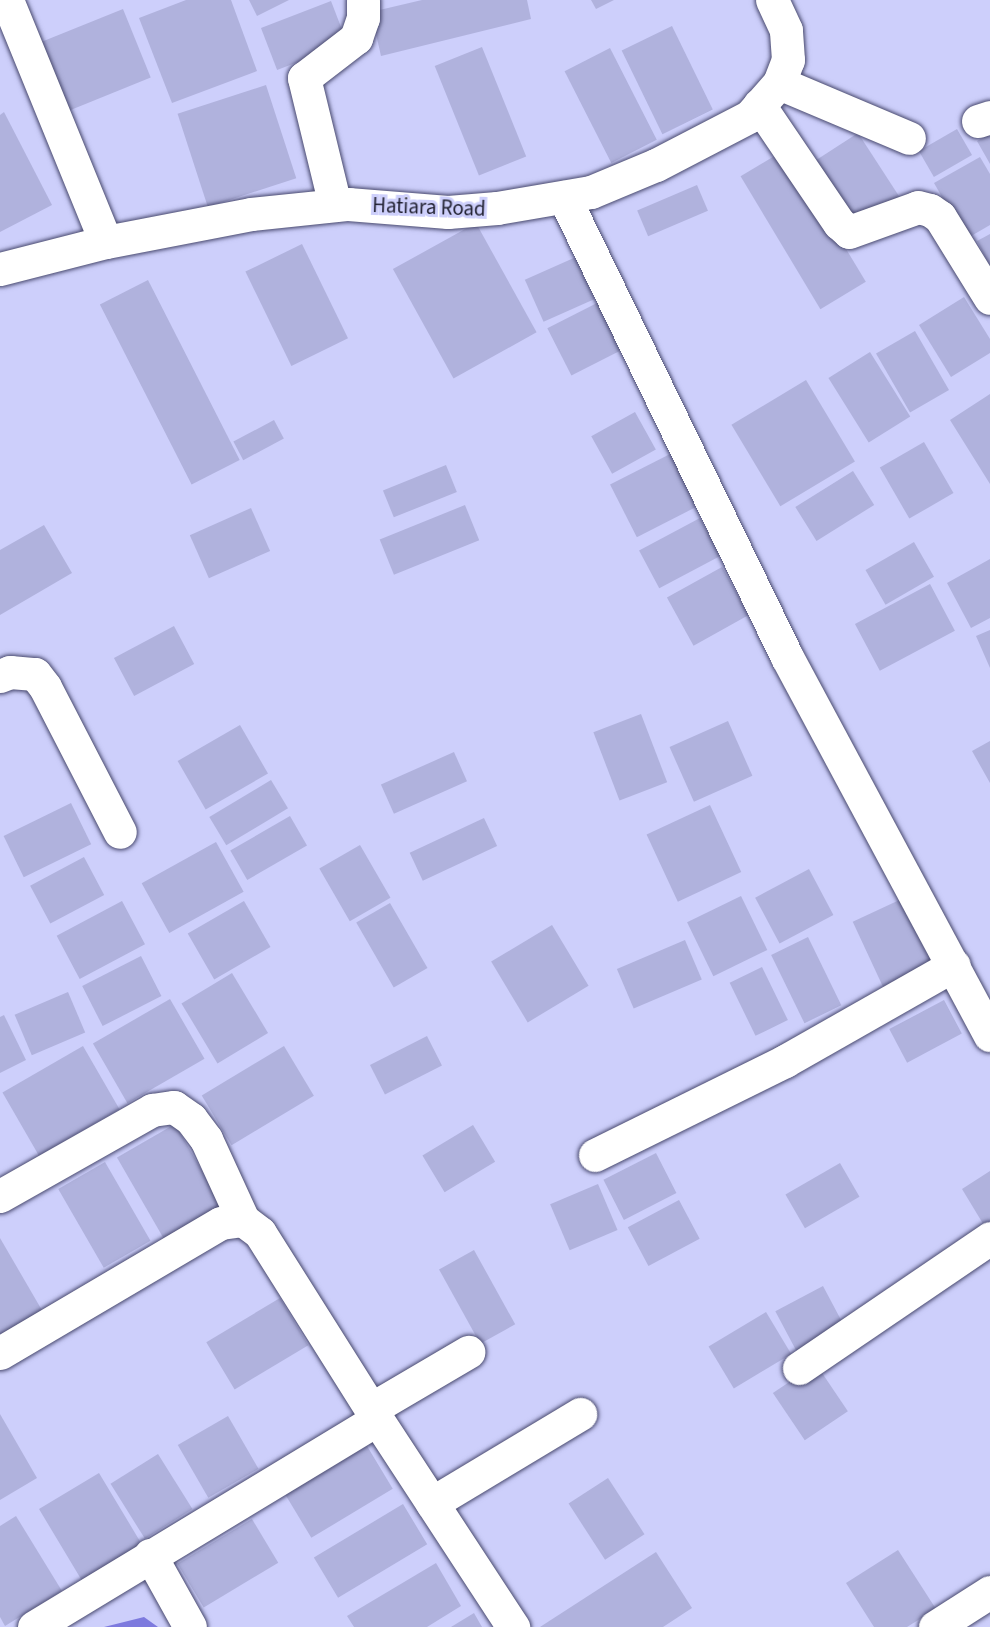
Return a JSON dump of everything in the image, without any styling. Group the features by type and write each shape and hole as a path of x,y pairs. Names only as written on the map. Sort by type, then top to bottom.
{"street":[{"path":"7,0 106,242"},
{"path":"335,205 304,78 356,38 363,18 363,0"},
{"path":"769,94 788,60 786,30 772,0"},
{"path":"769,94 909,138"},
{"path":"769,94 839,223 849,232 918,207 930,210 940,217 990,298"},
{"name":"Hatiara Road","path":"0,269 106,242 251,214 335,205 448,212 497,208 591,192 656,165 750,116 769,94"},
{"path":"564,197 787,657 990,1035"},
{"path":"0,676 10,672 34,674 45,687 120,832"},
{"path":"595,1155 785,1060 954,965"},
{"path":"0,1196 152,1110 174,1107 191,1119 206,1139 243,1220 260,1233 374,1414 513,1627"},
{"path":"0,1353 221,1223 243,1220"},
{"path":"799,1368 990,1238"},
{"path":"33,1627 374,1414 468,1352"},
{"path":"432,1503 580,1414"},
{"path":"150,1555 190,1627"},
{"path":"936,1627 990,1592"}],"shaded area":[{"path":"144,1617 158,1627 104,1627"}],"building":[{"path":"186,0 231,0 257,71 172,103 139,18"},
{"path":"249,0 289,0 257,16"},
{"path":"422,0 527,0 531,19 381,56 371,12"},
{"path":"591,0 614,0 596,9"},
{"path":"331,1 347,43 277,70 261,28"},
{"path":"123,9 151,78 61,114 33,45"},
{"path":"672,26 713,110 662,134 622,51"},
{"path":"482,47 526,156 479,176 435,66"},
{"path":"610,48 657,140 611,163 565,71"},
{"path":"266,85 296,178 208,207 178,114"},
{"path":"4,112 52,205 0,232 0,115"},
{"path":"957,129 972,155 934,177 919,151"},
{"path":"858,133 899,197 851,228 809,165"},
{"path":"990,134 990,164 977,141"},
{"path":"786,149 866,282 820,309 741,176"},
{"path":"980,157 990,174 990,225 966,239 934,183"},
{"path":"697,185 708,211 648,236 637,210"},
{"path":"476,223 537,332 454,378 393,269"},
{"path":"990,234 990,266 977,241"},
{"path":"302,244 348,338 291,366 245,272"},
{"path":"576,257 595,299 544,322 525,280"},
{"path":"148,280 240,460 192,484 100,305"},
{"path":"964,297 990,339 990,353 951,377 919,325"},
{"path":"599,302 623,349 571,376 547,328"},
{"path":"915,331 949,390 910,412 876,354"},
{"path":"870,352 910,416 869,442 828,378"},
{"path":"806,380 855,461 780,506 731,425"},
{"path":"990,394 990,484 950,420"},
{"path":"635,412 656,450 612,474 591,436"},
{"path":"274,420 284,439 243,460 233,442"},
{"path":"924,442 954,493 909,519 880,468"},
{"path":"676,451 703,504 637,537 610,485"},
{"path":"446,465 457,492 394,517 383,490"},
{"path":"853,471 874,505 817,541 795,507"},
{"path":"465,505 479,540 394,575 380,539"},
{"path":"251,508 270,551 209,578 190,535"},
{"path":"700,518 720,556 659,588 639,550"},
{"path":"44,525 72,573 0,615 0,550"},
{"path":"914,542 934,577 886,605 866,570"},
{"path":"990,559 990,618 971,628 947,583"},
{"path":"722,567 749,615 694,646 667,598"},
{"path":"930,584 955,631 880,671 855,624"},
{"path":"174,626 194,664 134,696 114,658"},
{"path":"990,630 990,668 976,636"},
{"path":"641,714 667,782 620,800 593,732"},
{"path":"728,721 752,776 694,802 670,747"},
{"path":"240,725 268,773 206,809 178,761"},
{"path":"990,741 990,783 972,751"},
{"path":"454,752 467,781 394,814 381,785"},
{"path":"271,780 288,808 226,845 209,817"},
{"path":"71,803 91,844 24,877 4,836"},
{"path":"710,805 741,872 678,902 647,835"},
{"path":"290,816 307,845 247,880 230,850"},
{"path":"484,818 497,846 423,881 410,853"},
{"path":"216,842 244,892 169,933 142,883"},
{"path":"360,845 391,898 350,921 319,868"},
{"path":"84,857 104,895 50,924 30,886"},
{"path":"809,869 833,915 780,944 755,898"},
{"path":"741,896 767,950 713,976 687,922"},
{"path":"908,896 940,965 885,991 853,922"},
{"path":"122,901 145,944 80,979 57,936"},
{"path":"244,901 270,947 214,979 188,934"},
{"path":"390,903 428,968 394,987 356,923"},
{"path":"552,925 589,986 528,1022 491,962"},
{"path":"808,937 841,1005 804,1023 771,955"},
{"path":"685,940 702,980 634,1008 617,969"},
{"path":"141,956 161,996 103,1026 82,986"},
{"path":"762,967 788,1020 756,1036 730,983"},
{"path":"232,973 268,1033 217,1063 181,1003"},
{"path":"68,992 85,1033 32,1055 15,1015"},
{"path":"170,999 204,1059 127,1103 93,1044"},
{"path":"944,1000 962,1034 907,1063 889,1029"},
{"path":"4,1015 26,1060 0,1073 0,1017"},
{"path":"427,1036 442,1065 385,1094 370,1065"},
{"path":"83,1046 120,1109 39,1156 2,1092"},
{"path":"284,1046 314,1096 232,1145 202,1095"},
{"path":"175,1124 222,1205 164,1239 117,1158"},
{"path":"473,1125 495,1162 445,1192 422,1155"},
{"path":"656,1153 676,1193 624,1220 603,1180"},
{"path":"105,1162 150,1241 104,1268 58,1189"},
{"path":"840,1163 859,1197 805,1228 785,1194"},
{"path":"990,1171 990,1224 985,1227 962,1189"},
{"path":"598,1184 618,1230 570,1250 550,1204"},
{"path":"679,1200 700,1239 648,1266 628,1227"},
{"path":"0,1238 43,1312 0,1338"},
{"path":"474,1250 515,1324 480,1344 439,1269"},
{"path":"823,1286 847,1332 800,1357 775,1311"},
{"path":"280,1298 308,1345 235,1389 206,1342"},
{"path":"766,1312 791,1354 734,1389 709,1347"},
{"path":"816,1364 848,1411 805,1440 773,1393"},
{"path":"0,1414 37,1478 0,1500"},
{"path":"228,1416 258,1469 208,1498 178,1445"},
{"path":"367,1446 393,1489 311,1538 286,1495"},
{"path":"158,1454 192,1509 145,1539 111,1484"},
{"path":"99,1473 142,1544 82,1580 39,1509"},
{"path":"608,1478 644,1534 605,1560 569,1504"},
{"path":"403,1504 427,1544 338,1598 314,1558"},
{"path":"16,1516 62,1591 5,1626 0,1617 0,1526"},
{"path":"252,1519 278,1563 204,1608 177,1564"},
{"path":"898,1550 936,1609 907,1627 874,1627 846,1583"},
{"path":"656,1552 692,1608 663,1627 540,1627"},
{"path":"436,1563 461,1606 427,1627 354,1627 347,1616"},
{"path":"474,1613 482,1627 451,1627"}]}
